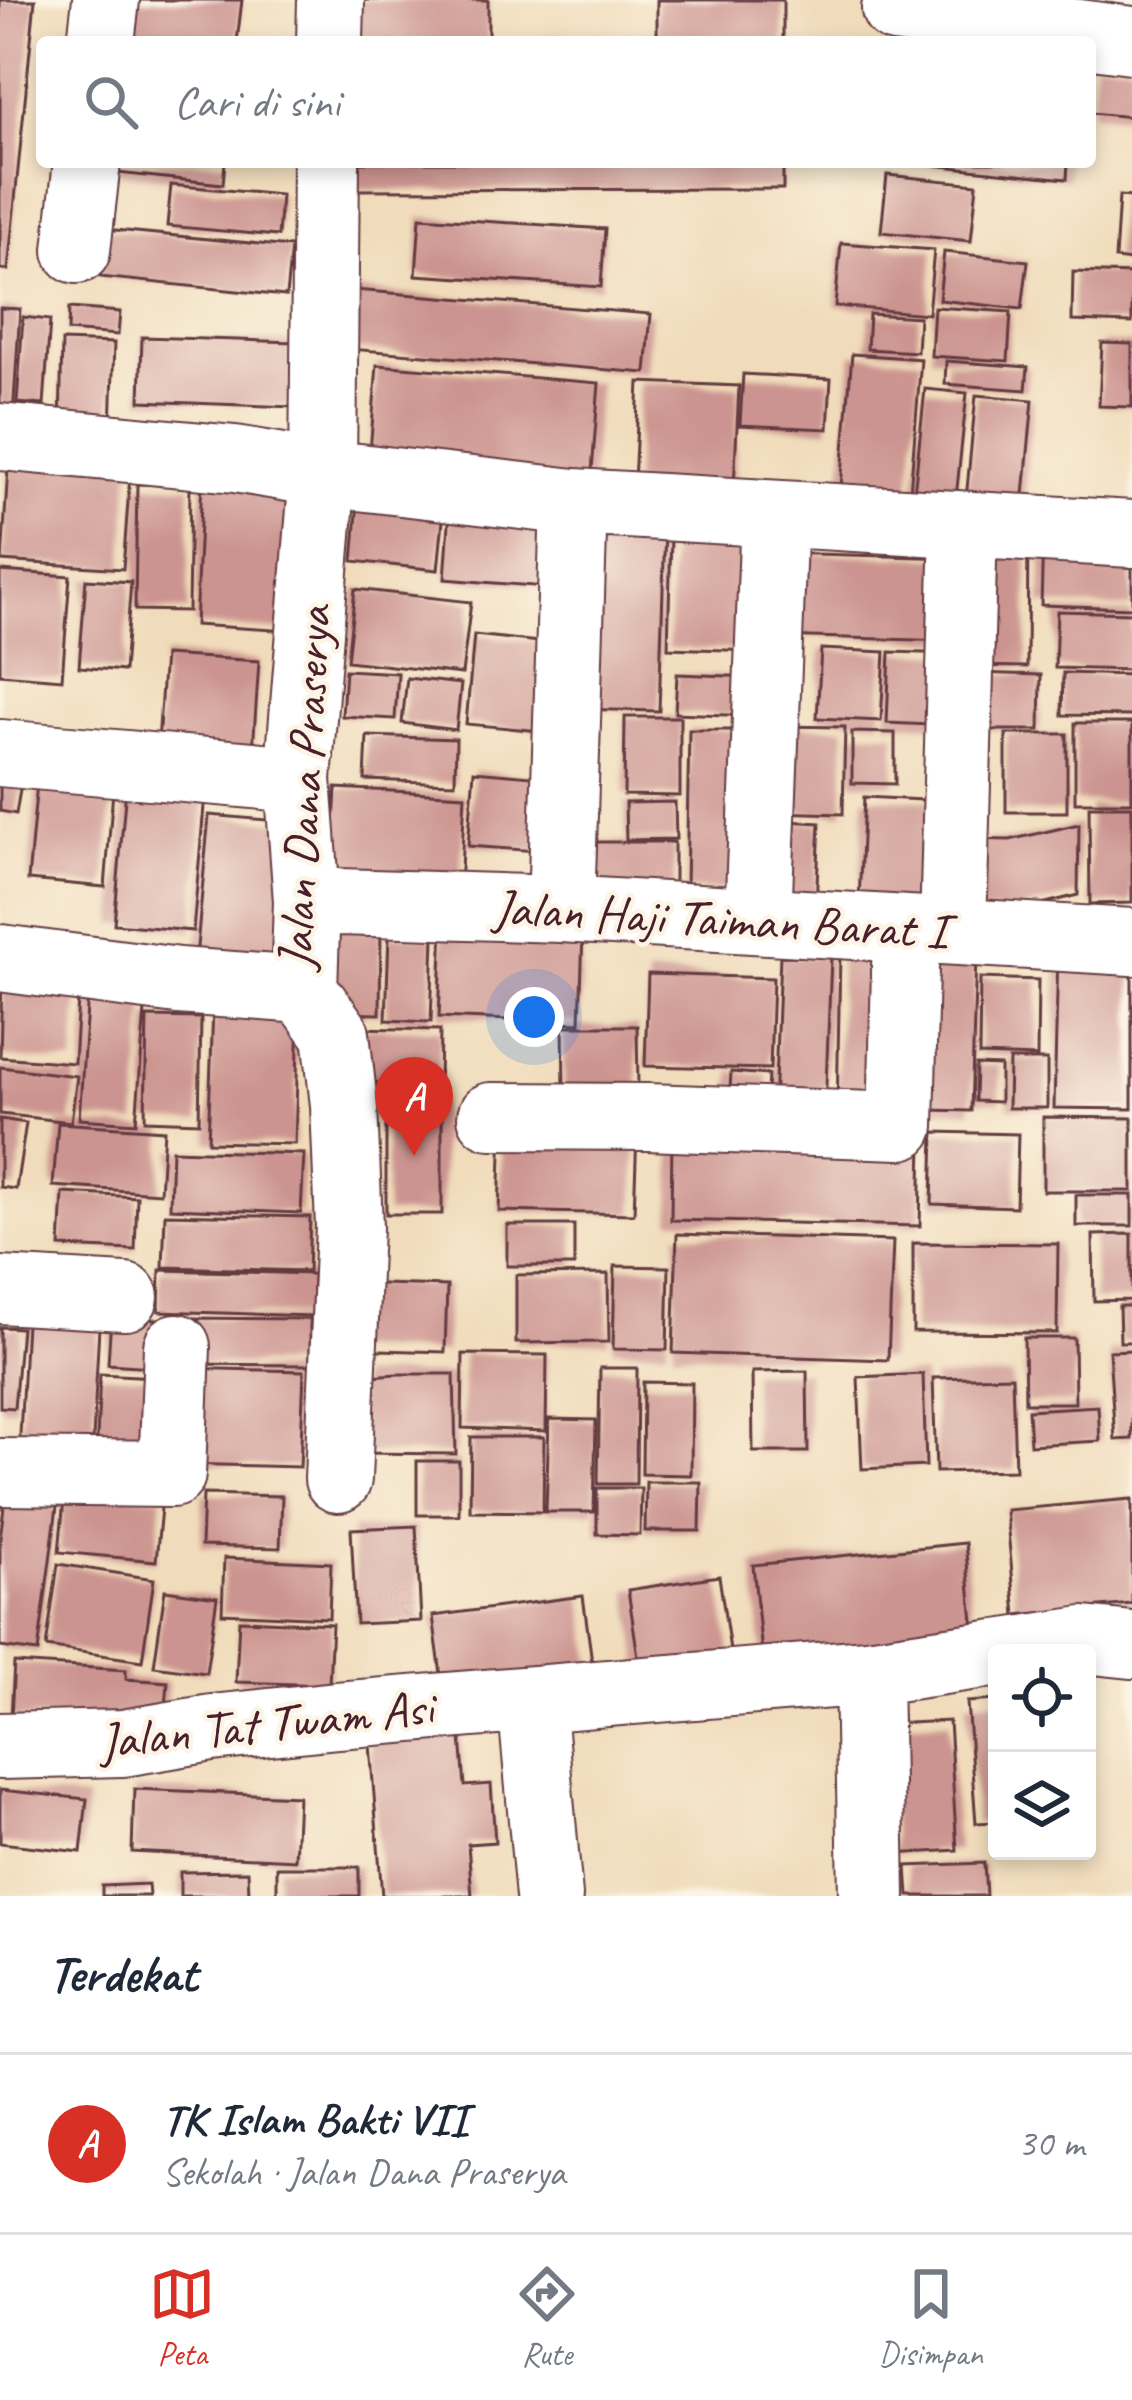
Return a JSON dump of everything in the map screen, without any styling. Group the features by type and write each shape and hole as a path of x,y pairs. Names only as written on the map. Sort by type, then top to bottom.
{"street":[{"path":"102,36 106,0"},
{"path":"330,36 332,0"},
{"path":"895,9 1132,40"},
{"path":"77,250 86,168"},
{"name":"Jalan Dana Praserya","path":"0,958 178,981 304,990 307,901 298,778 323,473 326,168"},
{"path":"0,437 235,459 574,502 1132,533"},
{"path":"561,908 574,502"},
{"path":"758,920 774,514"},
{"path":"491,1116 901,1126 929,930 964,525"},
{"path":"0,753 298,778"},
{"name":"Jalan Haji Taiman Barat I","path":"307,901 561,908 1132,942"},
{"path":"304,990 336,1034 344,1105 349,1227 338,1479"},
{"path":"0,1290 125,1297"},
{"path":"0,1472 172,1474 177,1347"},
{"name":"Jalan Tat Twam Asi","path":"1057,1644 1084,1640 1132,1646"},
{"name":"Jalan Tat Twam Asi","path":"0,1746 123,1743 337,1714 868,1672 988,1654"},
{"path":"868,1672 872,1896"},
{"path":"532,1700 549,1896"}],"building":[{"path":"0,0 35,0 8,270 0,269"},
{"path":"136,0 242,0 238,36 132,36"},
{"path":"349,0 488,0 488,36 348,36"},
{"path":"657,0 783,0 783,36 657,36"},
{"path":"1096,61 1132,64 1132,117 1096,113"},
{"path":"117,168 224,168 223,184 117,173"},
{"path":"343,168 783,168 783,189 342,190"},
{"path":"960,168 1068,168 1067,179"},
{"path":"887,175 977,184 971,241 881,232"},
{"path":"171,185 281,195 278,236 167,226"},
{"path":"1119,196 1132,197 1132,261 1115,259"},
{"path":"420,217 605,229 601,287 416,275"},
{"path":"105,229 291,247 286,296 100,277"},
{"path":"841,243 934,250 928,314 835,306"},
{"path":"944,252 1028,261 1022,309 939,300"},
{"path":"1073,272 1132,274 1132,323 1072,321"},
{"path":"354,290 651,314 646,373 349,349"},
{"path":"934,307 1011,312 1008,361 931,356"},
{"path":"0,308 20,309 12,431 0,430"},
{"path":"69,308 120,312 118,335 68,331"},
{"path":"869,314 919,317 917,352 867,349"},
{"path":"23,317 50,320 44,405 17,403"},
{"path":"142,337 296,342 294,407 140,401"},
{"path":"62,341 114,343 111,428 60,426"},
{"path":"1102,343 1132,344 1132,407 1099,406"},
{"path":"852,354 921,359 908,517 839,511"},
{"path":"946,361 1028,367 1026,390 945,384"},
{"path":"377,365 599,383 591,484 369,465"},
{"path":"743,374 831,379 828,429 740,425"},
{"path":"639,382 739,386 734,487 634,483"},
{"path":"925,389 967,393 954,517 912,513"},
{"path":"976,395 1033,400 1022,516 965,510"},
{"path":"9,453 131,461 123,569 2,561"},
{"path":"202,482 298,486 290,631 195,625"},
{"path":"137,484 190,486 188,611 135,610"},
{"path":"358,502 444,510 438,570 353,561"},
{"path":"450,510 552,518 546,587 445,579"},
{"path":"576,526 665,528 659,711 571,709"},
{"path":"979,531 1028,534 1027,667 971,666"},
{"path":"671,534 759,537 755,651 668,648"},
{"path":"1043,538 1132,540 1132,608 1041,605"},
{"path":"779,553 955,558 953,641 776,636"},
{"path":"0,571 70,576 62,679 0,674"},
{"path":"86,579 131,582 124,671 79,667"},
{"path":"355,589 471,602 462,674 347,661"},
{"path":"1057,611 1132,613 1132,670 1055,668"},
{"path":"474,635 549,643 541,731 466,724"},
{"path":"821,649 885,652 881,721 817,718"},
{"path":"890,652 955,654 952,726 887,723"},
{"path":"164,655 259,661 253,750 158,743"},
{"path":"345,670 398,673 395,719 342,716"},
{"path":"976,673 1041,675 1040,730 974,730"},
{"path":"1063,673 1132,675 1132,716 1062,715"},
{"path":"677,674 753,677 752,716 675,713"},
{"path":"407,678 461,684 456,730 402,723"},
{"path":"625,717 680,717 680,796 624,795"},
{"path":"1075,723 1132,723 1132,802 1075,802"},
{"path":"775,726 845,727 843,814 773,812"},
{"path":"689,730 749,730 746,891 686,890"},
{"path":"852,732 895,733 895,784 852,783"},
{"path":"1006,734 1067,734 1067,812 1006,812"},
{"path":"367,736 456,739 455,783 365,780"},
{"path":"0,761 24,765 16,814 0,811"},
{"path":"474,771 543,777 537,851 468,846"},
{"path":"38,772 114,779 105,887 28,880"},
{"path":"126,788 205,795 193,931 114,924"},
{"path":"336,788 465,795 460,887 331,881"},
{"path":"864,797 941,801 936,905 859,901"},
{"path":"675,802 676,839 626,840 625,803"},
{"path":"1089,806 1132,806 1132,903 1090,904"},
{"path":"209,815 290,822 276,976 195,969"},
{"path":"770,820 820,823 816,905 764,901"},
{"path":"1079,824 1078,895 1009,912 962,910 964,839 1010,840"},
{"path":"572,842 674,842 674,892 572,891"},
{"path":"335,926 381,927 380,1014 334,1013"},
{"path":"443,927 583,932 580,1023 439,1017"},
{"path":"389,935 434,937 431,1022 386,1020"},
{"path":"840,952 899,954 895,1116 837,1114"},
{"path":"1058,952 1132,954 1132,1109 1054,1108"},
{"path":"933,954 976,955 971,1111 928,1110"},
{"path":"780,956 831,957 825,1111 774,1108"},
{"path":"648,974 773,978 770,1069 645,1066"},
{"path":"2,978 79,983 74,1063 0,1057"},
{"path":"980,978 1038,980 1037,1057 979,1055"},
{"path":"88,993 146,997 136,1123 79,1119"},
{"path":"213,1009 299,1012 295,1144 208,1142"},
{"path":"147,1017 201,1018 199,1122 145,1120"},
{"path":"563,1026 637,1026 638,1087 564,1089"},
{"path":"356,1028 440,1030 439,1084 355,1082"},
{"path":"1009,1060 1047,1060 1047,1108 1008,1108"},
{"path":"976,1065 1000,1066 1000,1102 975,1101"},
{"path":"0,1067 77,1076 71,1122 0,1114"},
{"path":"731,1072 768,1075 766,1109 729,1107"},
{"path":"386,1097 442,1097 442,1214 386,1214"},
{"path":"1043,1117 1132,1118 1132,1191 1043,1191"},
{"path":"0,1119 26,1123 16,1189 0,1187"},
{"path":"58,1123 164,1130 160,1193 53,1186"},
{"path":"502,1127 637,1132 634,1214 499,1211"},
{"path":"934,1132 1018,1134 1016,1207 932,1204"},
{"path":"672,1135 922,1141 920,1226 671,1220"},
{"path":"172,1150 304,1154 301,1213 170,1208"},
{"path":"63,1193 137,1197 135,1250 60,1247"},
{"path":"1076,1195 1132,1195 1132,1226 1076,1226"},
{"path":"165,1214 310,1217 308,1271 163,1267"},
{"path":"507,1225 574,1225 574,1266 507,1266"},
{"path":"677,1234 893,1241 888,1360 673,1353"},
{"path":"1132,1234 1132,1300 1094,1301 1093,1235"},
{"path":"913,1243 1058,1244 1057,1333 913,1332"},
{"path":"615,1266 669,1267 667,1350 613,1349"},
{"path":"160,1270 313,1274 312,1316 159,1311"},
{"path":"608,1274 609,1342 516,1343 516,1275"},
{"path":"347,1283 447,1286 445,1352 346,1349"},
{"path":"1119,1306 1132,1306 1132,1342 1120,1342"},
{"path":"111,1316 171,1320 168,1368 108,1364"},
{"path":"186,1318 310,1319 310,1365 185,1364"},
{"path":"26,1323 99,1327 92,1458 19,1454"},
{"path":"0,1327 21,1328 14,1408 0,1407"},
{"path":"1024,1338 1074,1338 1075,1403 1025,1403"},
{"path":"1132,1350 1132,1439 1115,1440 1109,1351"},
{"path":"463,1354 547,1355 546,1431 462,1428"},
{"path":"183,1368 304,1371 300,1467 183,1464"},
{"path":"600,1368 637,1368 636,1484 598,1484"},
{"path":"807,1371 808,1452 753,1452 752,1372"},
{"path":"100,1374 154,1377 150,1463 96,1461"},
{"path":"454,1374 456,1454 358,1453 359,1377"},
{"path":"923,1374 926,1466 862,1469 858,1377"},
{"path":"1012,1376 1015,1470 936,1472 933,1378"},
{"path":"643,1382 692,1383 691,1475 642,1474"},
{"path":"1098,1406 1100,1441 1030,1445 1028,1410"},
{"path":"549,1419 596,1420 594,1512 546,1512"},
{"path":"471,1437 544,1437 543,1512 470,1511"},
{"path":"417,1461 459,1461 459,1515 417,1515"},
{"path":"646,1482 701,1482 700,1531 645,1531"},
{"path":"597,1488 641,1488 640,1535 597,1534"},
{"path":"65,1489 162,1497 156,1561 59,1552"},
{"path":"6,1492 58,1499 38,1652 0,1647 0,1538"},
{"path":"203,1494 282,1496 280,1548 201,1546"},
{"path":"1132,1499 1132,1604 1016,1615 1006,1510"},
{"path":"416,1526 421,1621 356,1624 351,1529"},
{"path":"965,1543 976,1651 764,1673 753,1565"},
{"path":"224,1558 331,1563 329,1618 222,1613"},
{"path":"58,1564 154,1579 142,1661 46,1647"},
{"path":"719,1576 731,1657 640,1670 628,1590"},
{"path":"165,1590 217,1597 206,1673 154,1666"},
{"path":"583,1596 593,1669 443,1689 433,1616"},
{"path":"239,1620 332,1624 329,1685 236,1682"},
{"path":"14,1663 126,1670 126,1679 168,1682 165,1720 11,1718"},
{"path":"988,1701 988,1822 976,1823 967,1702"},
{"path":"949,1721 957,1850 894,1854 887,1724"},
{"path":"460,1725 465,1786 491,1784 495,1842 468,1844 472,1896 382,1896 369,1732"},
{"path":"134,1789 298,1796 295,1860 132,1852"},
{"path":"0,1790 87,1799 81,1852 0,1843"},
{"path":"984,1863 986,1896 909,1896 907,1866"},
{"path":"277,1867 359,1867 359,1896 277,1896"},
{"path":"248,1871 249,1896 180,1896 180,1872"},
{"path":"148,1884 149,1896 102,1896 102,1886"}],"place":[{"name":"TK Islam Bakti VII","path":"414,1156"}]}
